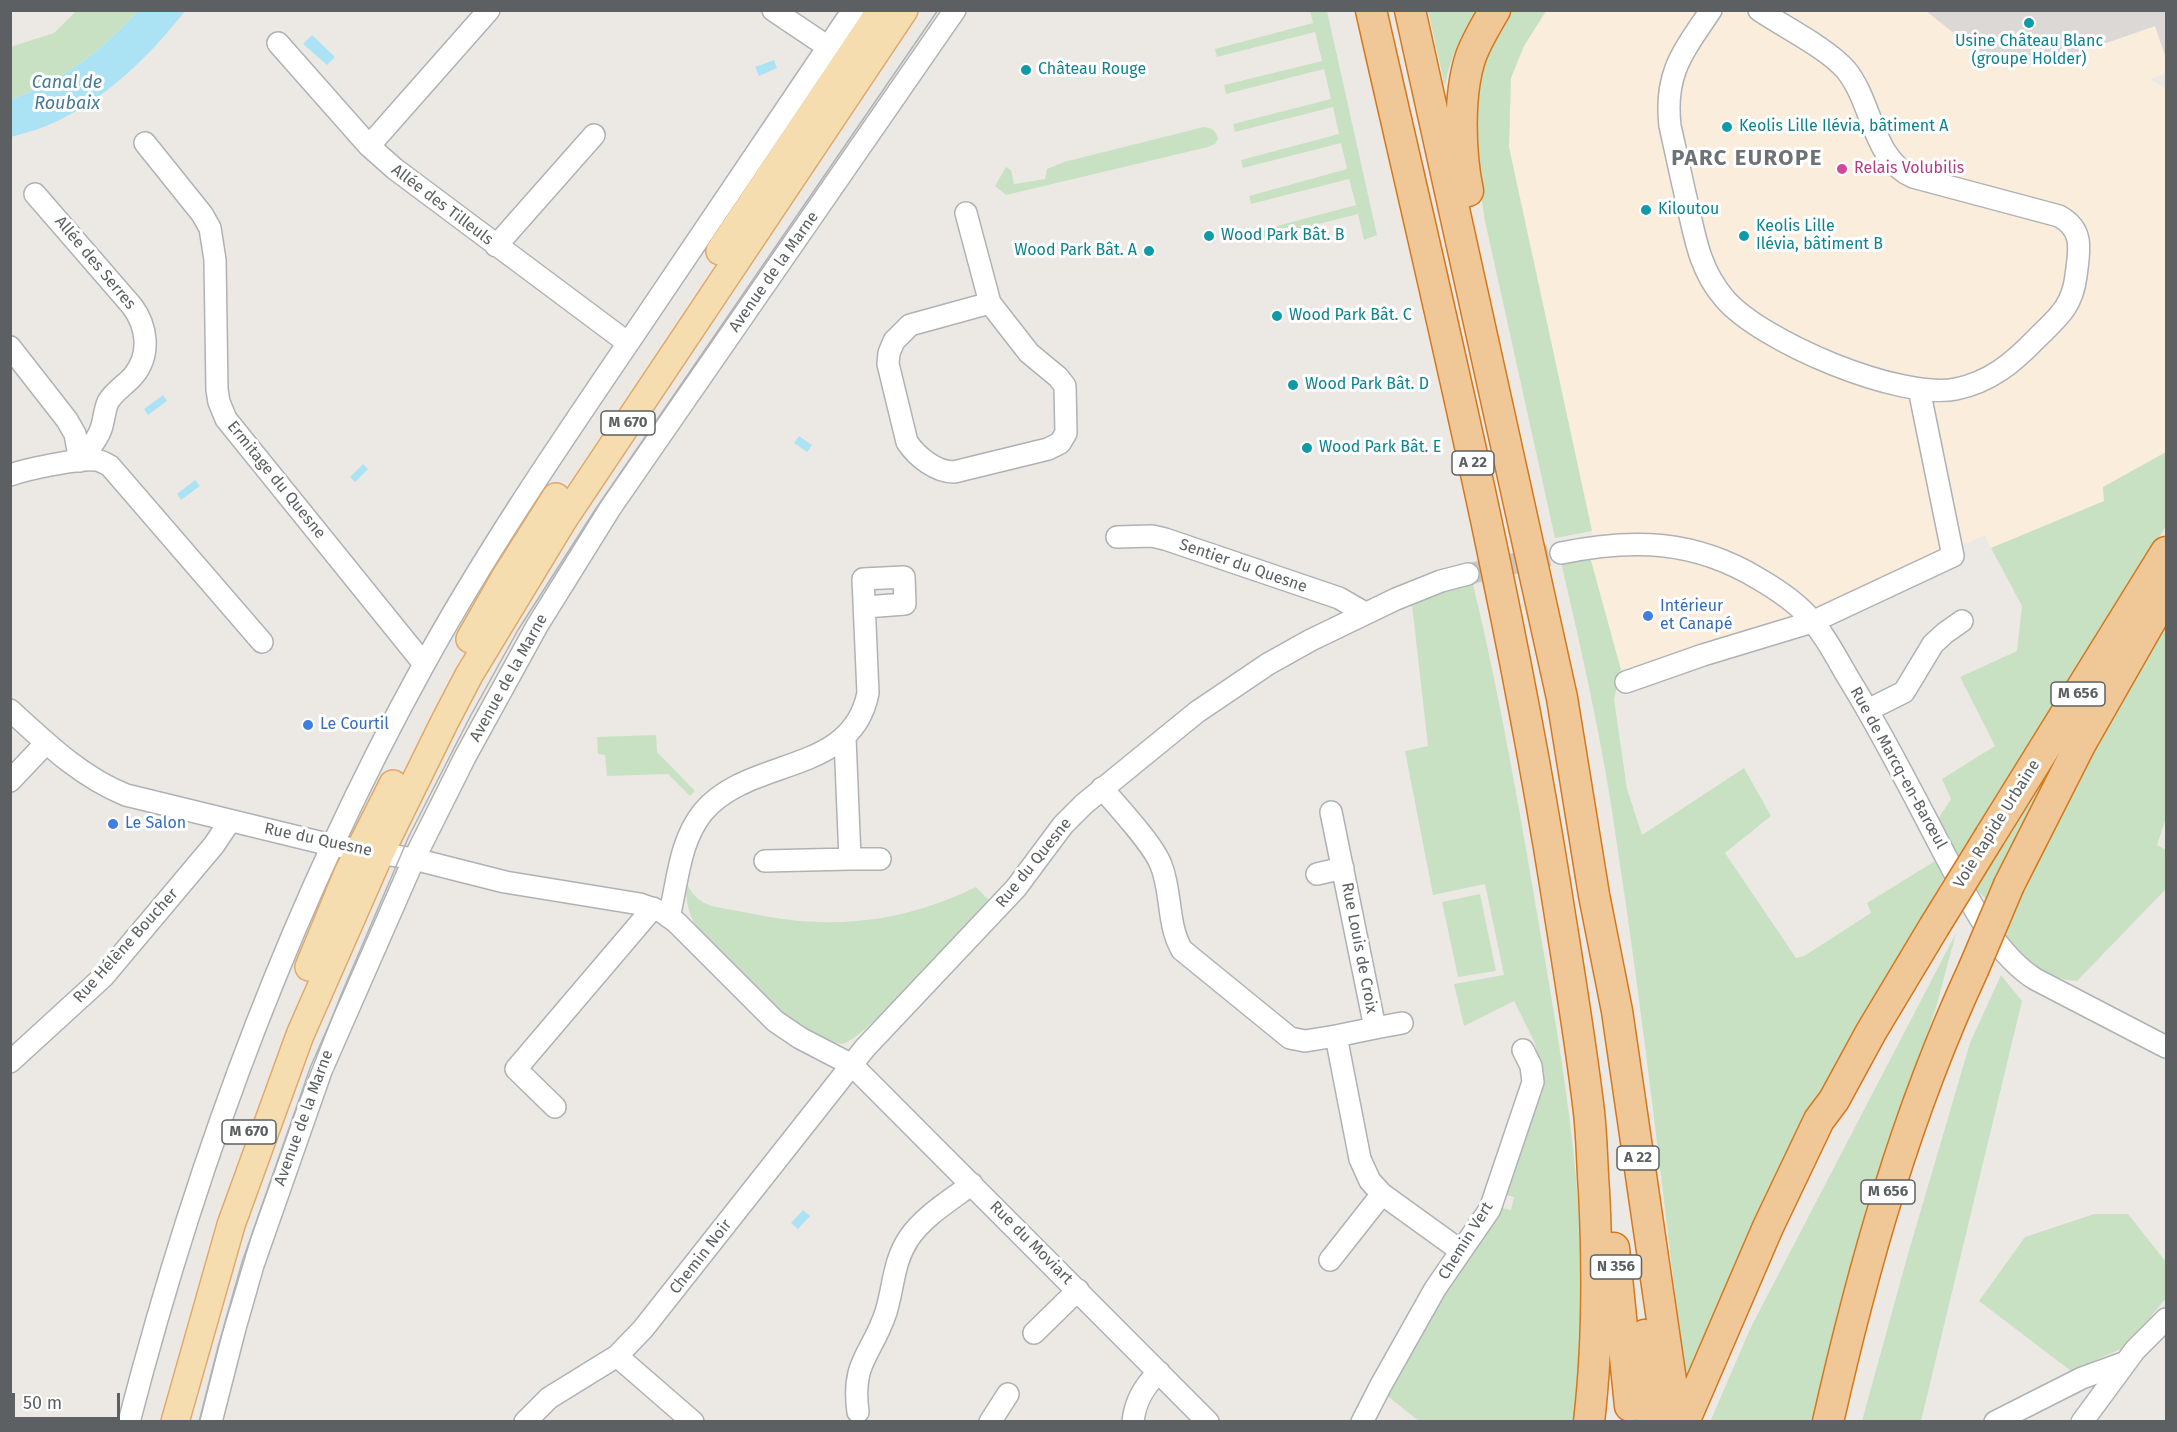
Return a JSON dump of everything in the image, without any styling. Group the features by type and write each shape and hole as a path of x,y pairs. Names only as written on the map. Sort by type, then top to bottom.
{"highway":[{"name":"A 22","path":"1371,10 1449,350 1514,653 1539,786 1589,1115 1598,1279 1594,1375 1589,1422"},
{"name":"A 22","path":"1410,10 1562,698 1594,894 1617,1011 1677,1422"},
{"path":"1495,10 1469,63 1463,104 1463,145 1467,185 1515,422 1521,507"},
{"name":"Voie Rapide Urbaine","path":"1714,1364 1826,1123 1834,1100 1871,1032 2166,552"},
{"name":"Voie Rapide Urbaine","path":"1973,970 2009,885 2081,743 2166,594"},
{"name":"N 356","path":"1594,894 1637,1254 1652,1422"},
{"path":"1842,1422 1890,1236 1973,970"},
{"name":"M 656","path":"1828,1422 1853,1312 1889,1190 1943,1037 1973,970"},
{"name":"N 356","path":"1589,1115 1613,1242 1631,1422"},
{"path":"1684,1422 1714,1364"},
{"path":"1693,1422 1714,1364"}],"main road":[{"name":"Avenue de la Marne","path":"161,1422 195,1292 235,1170 303,983 369,852 460,658 521,551 881,10"},
{"name":"Avenue de la Marne","path":"175,1422 219,1265 252,1161 369,852 469,675 529,575 904,10"}],"street":[{"path":"369,146 489,10"},
{"path":"773,10 828,47"},
{"path":"129,1422 165,1292 213,1142 259,1014 330,845 424,664 531,485 852,10"},
{"name":"Avenue de la Marne","path":"211,1422 242,1304 300,1129 339,1026 414,859 465,757 507,678 611,507 955,10"},
{"path":"1711,10 1676,67 1668,98 1670,126 1696,246 1706,271 1733,309 1752,323 1815,357 1850,370 1919,389 1946,390 1966,386 2000,372 2017,359 2063,313 2070,302 2075,287 2079,250 2077,235 2070,224 2059,216 1913,177 1898,169 1889,159 1856,85 1846,70 1823,51 1759,10"},
{"name":"Allée des Tilleuls","path":"278,43 369,146 394,169 628,343"},
{"path":"496,246 594,135"},
{"name":"Ermitage du Quesne","path":"145,143 202,214 210,228 215,260 217,390 226,419 424,664"},
{"name":"Allée des Serres","path":"35,194 132,306 145,332 144,350 137,370 111,398 105,410 100,432 80,461"},
{"path":"966,213 990,303 1029,353 1063,382 1066,393 1066,433 1060,442 1048,449 954,472 942,471 914,451 907,442 888,364 889,353 898,335 910,325 990,303"},
{"path":"10,347 67,420 75,435 80,461"},
{"path":"1626,682 1703,655 1812,622 1953,556 1919,389"},
{"path":"10,475 80,461 104,462 116,472 262,642"},
{"name":"Sentier du Quesne","path":"1117,537 1152,536 1165,539 1339,598 1365,613"},
{"path":"1562,553 1627,544 1691,549 1725,561 1761,580 1789,598 1812,622"},
{"name":"Rue du Quesne","path":"852,1065 873,1039 1016,888 1071,816 1102,788 1227,690 1288,653 1365,613 1428,586 1468,574"},
{"path":"555,1107 516,1070 661,912 692,829 708,807 740,783 802,761 845,738 862,714 868,693 865,607"},
{"path":"1868,710 1904,692 1938,638 1962,621"},
{"name":"Rue de Marcq-en-Barœul","path":"1812,622 1868,710 1966,893 2008,956 2035,979 2166,1047"},
{"name":"Rue du Quesne","path":"10,710 46,743 92,779 137,798 330,845 414,859 505,882 629,902 661,912"},
{"path":"845,738 850,859"},
{"path":"10,781 46,743"},
{"name":"Rue Louis de Croix","path":"1102,788 1158,859 1164,874 1176,938 1182,951 1290,1038 1305,1041 1402,1023"},
{"name":"Rue Louis de Croix","path":"1331,812 1375,1028"},
{"name":"Rue Hélène Boucher","path":"10,1062 103,977 214,845 230,821"},
{"path":"765,861 880,859"},
{"name":"Rue Louis de Croix","path":"1317,873 1343,868"},
{"path":"661,912 775,1021 800,1038 852,1065"},
{"path":"1336,1036 1360,1159 1370,1181 1382,1194 1461,1251"},
{"name":"Chemin Vert","path":"1362,1422 1435,1289 1490,1209 1532,1086 1533,1071 1522,1050"},
{"name":"Rue du Moviart","path":"852,1065 1209,1422"},
{"name":"Chemin Noir","path":"525,1422 549,1398 617,1356 663,1305 852,1065"},
{"path":"858,1412 856,1387 859,1369 886,1312 894,1271 900,1254 908,1239 926,1219 972,1184"},
{"path":"1330,1260 1382,1194"},
{"path":"1034,1333 1078,1290"},
{"path":"2082,1422 2126,1362 2166,1319"},
{"path":"617,1356 693,1422"},
{"path":"1995,1422 2082,1378 2126,1362"},
{"path":"1133,1422 1135,1407 1142,1390 1159,1372"},
{"path":"990,1422 1008,1394"}],"shaded area":[{"path":"1546,11 1926,11 1974,49 2025,65 2050,63 2155,26 2166,58 2166,73 2150,79 2166,89 2166,452 2103,487 2104,501 1991,548 1985,535 1792,622 1621,670 1590,557 1592,531 1509,147 1511,78 1524,46"},
{"path":"1926,11 2166,11 2166,58 2155,26 2049,63 2025,65 2001,61 1974,49"}],"green space":[{"path":"76,11 138,11 110,39 80,63 47,84 11,99 10,47 54,33"},
{"path":"1310,11 1327,11 1377,235 1364,240 1358,214 1259,239 1258,231 1356,205 1349,179 1251,204 1249,196 1347,169 1341,143 1243,168 1241,160 1339,134 1333,107 1235,132 1233,124 1331,99 1324,69 1226,94 1224,85 1322,61 1315,32 1217,57 1215,49 1313,23"},
{"path":"1428,11 1476,11 1457,47 1445,86"},
{"path":"1510,11 1546,11 1524,46 1511,78 1509,147 1592,531 1555,538 1485,221 1474,151 1479,65"},
{"path":"1204,127 1213,130 1218,139 1215,144 1208,147 1006,195 995,186 1006,167 1011,170 1014,184 1045,179 1047,169 1064,162"},
{"path":"2166,452 2166,526 2052,712 1956,859 1938,819 1951,799 1942,779 1995,746 1960,677 2017,651 2022,606 1991,548 2104,501 2103,487"},
{"path":"1590,557 1621,670 1614,699 1627,789 1642,835 1744,768 1771,816 1725,853 1796,958 1804,956 1871,913 1867,903 1935,861 1945,876 1835,1068 1686,1386 1645,1043 1611,803 1592,699 1561,562"},
{"path":"1472,580 1501,710 1566,1088 1580,1248 1579,1354 1573,1421 1419,1421 1386,1395 1454,1274 1497,1207 1511,1210 1514,1197 1502,1194 1540,1090 1535,1043 1514,1001 1464,1026 1454,984 1504,975 1485,884 1433,895 1405,751 1428,746 1412,605"},
{"path":"2166,618 2166,818 2157,845 2166,850 2166,889 2077,981 2055,977 2020,954 2004,938 2060,815"},
{"path":"2083,704 1991,903 1972,886"},
{"path":"656,735 657,752 695,791 690,796 668,774 607,776 605,755 598,754 597,737"},
{"path":"687,884 697,898 711,906 806,922 861,921 881,918 939,903 976,887 990,901 893,1003 854,1038 842,1044 826,1040 794,1021 764,996 703,935 689,912"},
{"path":"1480,894 1496,971 1458,977 1442,902"},
{"path":"1956,933 1937,1004 1855,1262 1818,1421 1710,1422 1751,1327"},
{"path":"2001,975 2022,1001 1921,1421 1862,1421 1970,1043"},
{"path":"2094,1214 2128,1214 2166,1262 2166,1298 2126,1347 2071,1371 1979,1301 2025,1237"}],"water":[{"name":"Canal de Roubaix","path":"138,11 185,11 141,61 108,90 51,124 11,137 11,99 47,84 80,63 110,39"},
{"path":"312,35 335,57 327,65 303,44"},
{"path":"774,60 777,68 759,76 755,67"},
{"path":"163,395 167,401 148,415 144,409"},
{"path":"799,436 812,445 807,452 794,443"},
{"path":"363,464 368,469 355,482 350,477"},
{"path":"195,480 200,486 181,500 177,494"},
{"path":"803,1210 810,1216 798,1229 791,1223"}],"tunnel":[{"path":"1468,574 1561,553"}],"tram line":[{"path":"199,1422 218,1347 251,1237 300,1099 341,995 409,836 471,715 518,630 595,510 938,10"}],"place":[{"name":"Usine Château Blanc (groupe Holder)","path":"2029,23"},
{"name":"Château Rouge","path":"1026,70"},
{"name":"Keolis Lille Ilévia, bâtiment A","path":"1727,127"},
{"name":"Relais Volubilis","path":"1842,169"},
{"name":"Kiloutou","path":"1646,210"},
{"name":"Wood Park Bât. B","path":"1209,236"},
{"name":"Keolis Lille Ilévia, bâtiment B","path":"1744,236"},
{"name":"Wood Park Bât. A","path":"1149,251"},
{"name":"Wood Park Bât. C","path":"1277,316"},
{"name":"Wood Park Bât. D","path":"1293,385"},
{"name":"Wood Park Bât. E","path":"1307,448"},
{"name":"Intérieur et Canapé","path":"1648,616"},
{"name":"Le Courtil","path":"308,725"},
{"name":"Le Salon","path":"113,824"}],"district":[{"name":"PARC EUROPE","path":"1747,159"}]}
